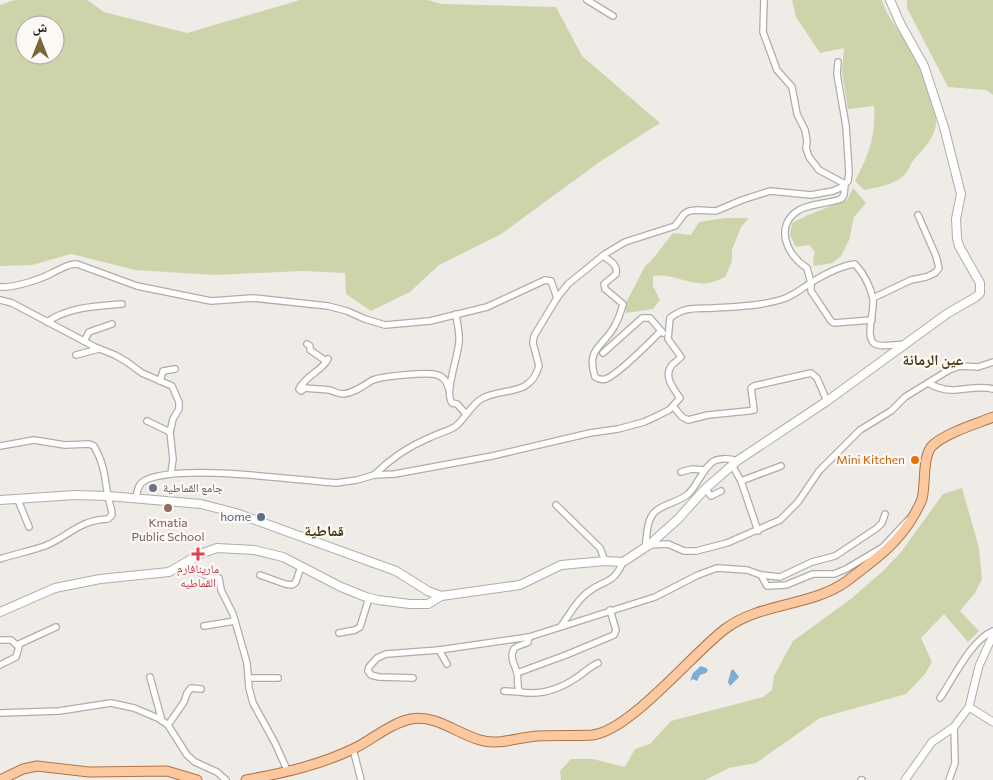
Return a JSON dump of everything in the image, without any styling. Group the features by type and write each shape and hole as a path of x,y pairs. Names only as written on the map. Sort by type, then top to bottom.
{"main road":[{"path":"0,612 55,588 100,579 158,575 169,572 209,550 231,548 274,554 369,598 410,604 428,604 441,596 520,585 561,565 623,562 647,547 734,463 827,401 948,313 980,293 978,277 959,246 957,238 956,219 961,194 944,127 924,66 900,23 890,0"},
{"path":"246,780 288,772 354,749 385,731 412,719 436,722 477,740 488,742 534,736 595,735 614,728 644,705 690,659 726,628 741,619 818,596 844,583 888,550 904,531 921,501 925,486 926,460 929,449 945,438 993,417"},
{"path":"0,500 108,496 209,506 236,513 396,571 428,591 441,596"},
{"path":"0,780 23,769 37,766 89,772 167,771 197,780"}],"street":[{"path":"587,0 613,16"},
{"path":"764,0 763,32 777,70 792,87 797,114 807,141 806,148 809,158 819,170 845,184"},
{"path":"374,475 388,460 400,452 453,428 482,398 528,386 540,366 533,339 557,298 568,284 603,256 625,242 675,226 684,214 689,211 716,211 770,191 812,195 840,189 849,178 846,126 837,74 838,62"},
{"path":"845,184 844,195 841,199 806,207 789,220 785,235 787,248 798,262 807,268 811,282 811,291 831,321 834,323 872,320"},
{"path":"873,298 912,280 935,274 939,268 936,256 918,215"},
{"path":"603,256 615,265 616,268 616,274 604,284 605,289 624,304 614,328 592,354 592,368 595,377 605,379 626,363 661,331"},
{"path":"0,287 23,283 54,272 68,264 77,264 137,286 210,301 253,298 328,306 385,325 430,321 487,307 545,280 551,281 557,298"},
{"path":"668,339 670,318 683,310 691,307 713,308 782,300 799,292 811,282 846,265 855,264 864,275 873,298 870,338 873,343 878,345 906,344"},
{"path":"0,300 12,303 127,362 142,374 172,386 179,409 173,420 170,432 173,459 171,474"},
{"path":"47,322 84,307 122,304"},
{"path":"448,390 451,386 459,346 456,314"},
{"path":"136,498 139,486 145,480 171,474 208,473 336,483 374,475 396,474 492,456 590,433 618,429 644,422 657,416 673,406 680,398 670,384 668,373 670,368 681,357 650,318 642,318 603,353"},
{"path":"84,341 89,332 112,324"},
{"path":"307,344 310,346 310,350 327,360 305,379 299,390 301,392 305,388 330,390 337,394 345,394 378,378 437,374 446,381 450,401 457,404 466,414"},
{"path":"76,355 99,349"},
{"path":"758,531 733,459 720,459 712,462 704,470 699,482 686,496 655,512 650,519 647,547 668,544 684,551 696,551 727,543 758,531 780,520 798,502 819,471 860,430 891,411 905,397 949,370 960,366 978,367 993,362"},
{"path":"160,380 163,371 175,369"},
{"path":"673,406 682,417 688,420 708,415 754,410 751,393 751,388 754,386 811,373 817,378 827,401"},
{"path":"928,383 937,388 950,390 978,388 993,390"},
{"path":"147,421 170,432"},
{"path":"0,446 34,440 65,445 92,445 99,455 104,470 112,512 108,519 91,520 45,546 0,559"},
{"path":"741,481 781,466"},
{"path":"682,472 704,470"},
{"path":"705,490 711,496 721,491"},
{"path":"18,500 29,527"},
{"path":"556,505 600,548 605,562"},
{"path":"761,575 767,586 778,587 786,586 813,574 834,574 883,547 915,513"},
{"path":"412,678 375,677 368,671 368,667 377,658 386,654 439,650 529,637 655,597 698,574 717,568 747,570 761,575 780,577 812,562 835,556 877,528 882,523 885,514"},
{"path":"190,561 200,573 219,578 235,621 247,663 249,688 257,711 275,743 288,772"},
{"path":"561,626 569,612 580,599 588,591 615,577 623,562"},
{"path":"260,575 292,585 296,582 302,566"},
{"path":"339,633 355,630 360,627 369,598"},
{"path":"517,673 566,655 614,634 616,630 610,610"},
{"path":"204,626 235,621"},
{"path":"17,645 56,627"},
{"path":"940,698 974,646 986,634 993,633"},
{"path":"905,780 932,742 954,727 969,707 979,666 993,633"},
{"path":"520,692 512,658 513,651 518,646 528,642 529,637"},
{"path":"0,640 11,640 17,645 18,653 16,657 0,666"},
{"path":"439,650 447,664"},
{"path":"504,691 533,693 552,690 598,663"},
{"path":"150,677 162,721"},
{"path":"249,678 278,678"},
{"path":"168,726 191,688 201,689"},
{"path":"0,713 59,711 111,703 144,712 168,726 187,755 195,762 217,772 226,780"},
{"path":"969,707 993,722"},
{"path":"948,780 954,764 954,727"},
{"path":"354,749 361,780"}],"green space":[{"path":"15,0 87,0 104,12 187,33 300,0 427,0 442,4 556,7 582,56 660,123 598,163 501,234 439,265 410,292 371,311 346,294 345,273 302,271 215,275 135,270 71,254 32,265 0,266 0,5"},
{"path":"792,0 882,0 891,19 911,49 923,75 932,98 936,118 933,134 902,177 886,185 864,190 855,181 873,136 874,106 848,109 842,71 844,48 820,53 796,17"},
{"path":"907,0 993,0 993,95 986,90 948,87 907,8"},
{"path":"853,188 866,203 854,217 849,240 841,256 832,263 814,266 813,259 815,253 810,245 796,247 790,235 792,223 847,200"},
{"path":"725,218 749,218 741,227 732,250 732,261 725,277 711,283 695,283 668,276 653,276 653,286 660,300 653,309 626,313 626,303 645,266 673,233 691,235 699,222"},
{"path":"962,488 979,548 982,579 975,593 960,611 979,631 968,642 944,614 921,638 932,662 925,674 906,694 820,718 756,763 729,768 705,780 561,780 560,771 571,759 593,759 625,767 635,749 650,744 671,721 763,697 772,690 774,676 793,641 852,598 883,571 901,552 943,494"}],"water":[{"path":"701,666 708,670 706,673 700,675 697,681 693,679 690,681 693,673"},
{"path":"733,669 739,677 730,686 728,682"}],"place":[{"name":"Mini Kitchen","path":"915,460"},
{"name":"جامع القماطية","path":"153,488"},
{"name":"Kmatia Public School","path":"168,508"},
{"name":"home","path":"261,517"},
{"name":"مارينافارم القماطيه","path":"198,554"}],"district":[{"name":"عين الرمانة","path":"933,360"},
{"name":"قماطية","path":"324,531"}]}
